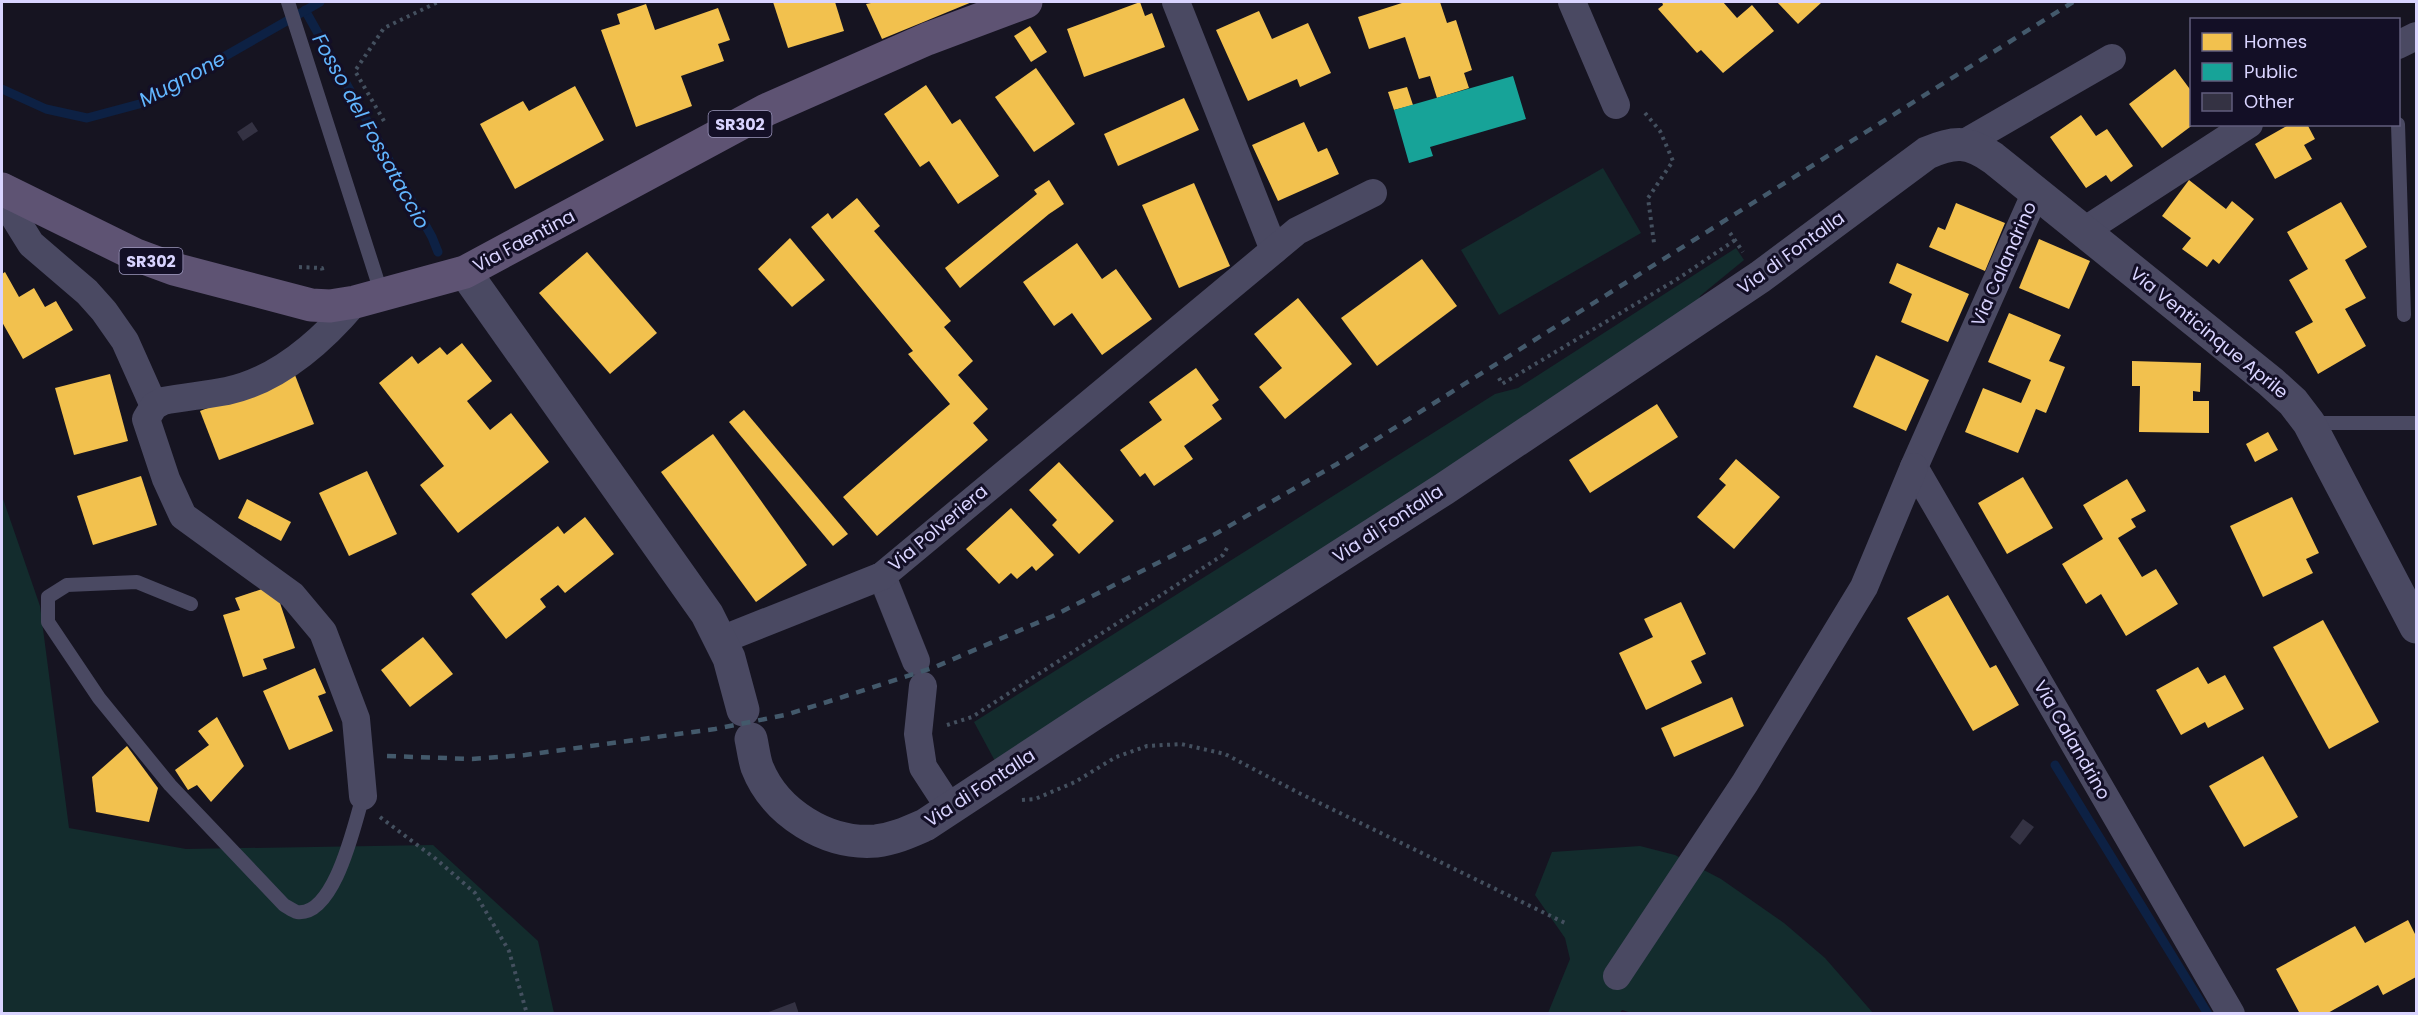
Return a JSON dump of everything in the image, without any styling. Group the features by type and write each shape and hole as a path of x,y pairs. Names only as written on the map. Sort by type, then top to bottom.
{"main road":[{"name":"Via Faentina","path":"2,189 103,240 174,269 311,305 330,306 465,272 766,110 927,39 1026,2"}],"street":[{"path":"1176,2 1274,250"},
{"path":"1572,2 1616,105"},
{"path":"2400,44 2416,36"},
{"path":"1964,144 2112,58"},
{"path":"2084,231 2246,126"},
{"path":"1964,144 1976,147 1993,158 2036,192"},
{"name":"Via di Fontalla","path":"721,640 729,658 757,766 768,789 783,806 805,823 826,834 852,841 877,841 901,836 951,810 985,785 1444,489 1751,283 1927,153 1942,147 1964,144"},
{"name":"Via Venticinque Aprile","path":"2036,192 2293,402 2309,423 2416,627"},
{"name":"Via Calandrino","path":"1617,976 1745,783 1863,587 2036,192"},
{"name":"Via Polveriera","path":"721,640 882,576 1297,231 1373,193"},
{"path":"2,196 31,244 87,292 104,311 125,341 154,406"},
{"path":"465,272 689,586 721,640"},
{"path":"363,796 356,719 323,632 292,595 183,516 166,479 146,419 154,406 163,401 229,390 269,376 300,356 368,298"},
{"name":"Via Calandrino","path":"1914,467 2231,1014"},
{"path":"882,576 919,673 918,734 923,767 951,810"}],"lane":[{"path":"288,2 314,84 368,298"},
{"path":"2398,126 2404,315"},
{"path":"2309,423 2416,423"},
{"path":"191,604 137,582 67,585 48,597 48,622 99,698 170,785 284,905 296,912 308,910 325,897 341,867 363,796"}],"path":[{"path":"384,122 355,70 384,28 438,2"},
{"path":"1616,105 1639,106 1660,130 1673,161 1648,198 1654,243"},
{"path":"1730,233 1745,254"},
{"path":"1499,378 1502,384 1679,278 1735,240"},
{"path":"918,734 972,717 1223,555 1227,548"},
{"path":"985,785 1014,801 1035,799 1075,782 1116,757 1147,746 1181,744 1225,754 1299,793 1565,923"},
{"path":"363,796 384,822 436,859 475,893 509,951 527,1014"}],"green space":[{"path":"1603,168 1641,233 1499,315 1461,250"},
{"path":"1736,248 1744,260 1700,296 1698,307 995,761 974,722 1495,394 1518,388"},
{"path":"2,496 40,606 69,828 186,849 433,845 538,941 554,1013 2,1013"},
{"path":"1640,846 1675,855 1721,879 1784,923 1825,958 1873,1013 1635,1014 1622,1010 1619,1014 1548,1013 1570,959 1565,938 1535,895 1552,852"}],"building: Homes":[{"path":"773,2 835,2 844,31 788,48"},
{"path":"876,2 972,2 882,39 866,4"},
{"path":"1140,2 1145,16 1152,13 1165,47 1084,77 1067,29"},
{"path":"1405,2 1440,2 1447,23 1456,20 1472,70 1464,73 1469,88 1437,98 1430,76 1419,79 1405,37 1369,49 1358,17"},
{"path":"1662,2 1723,2 1737,18 1752,5 1774,31 1723,73 1701,50 1697,53 1658,9 1663,5"},
{"path":"1777,2 1822,2 1798,24"},
{"path":"646,4 655,30 718,8 730,40 718,44 724,61 681,76 692,106 636,127 601,30 620,24 617,14"},
{"path":"1259,11 1272,39 1308,23 1331,73 1300,87 1297,79 1248,101 1216,30"},
{"path":"1030,26 1047,52 1031,62 1014,36"},
{"path":"1036,68 1075,124 1034,152 995,97"},
{"path":"2175,69 2190,89 2191,126 2162,148 2129,104"},
{"path":"926,85 952,124 960,119 999,176 958,204 929,161 920,167 884,114"},
{"path":"575,86 604,140 515,189 480,124 523,101 529,111"},
{"path":"1407,87 1413,105 1394,110 1388,92"},
{"path":"1184,98 1199,130 1118,166 1104,134"},
{"path":"2081,115 2096,136 2107,129 2133,166 2111,182 2106,175 2086,188 2050,137"},
{"path":"1304,122 1318,152 1327,148 1339,174 1278,201 1252,145"},
{"path":"2286,126 2308,126 2315,139 2304,145 2312,159 2275,179 2255,144"},
{"path":"1049,180 1064,204 960,288 945,268 1037,194 1034,190"},
{"path":"2189,180 2226,209 2232,201 2254,219 2219,264 2213,259 2207,267 2182,249 2191,238 2162,216"},
{"path":"1194,183 1230,266 1179,288 1142,205"},
{"path":"857,198 880,226 874,231 951,321 944,327 973,361 958,375 988,409 973,423 988,440 877,536 843,497 950,404 908,354 913,351 811,227 828,213 832,219"},
{"path":"2341,202 2367,247 2345,260 2366,298 2345,309 2366,346 2318,374 2295,332 2313,322 2289,280 2308,269 2287,232"},
{"path":"1956,203 2005,223 1985,271 1929,247 1938,227 1945,230"},
{"path":"790,238 825,280 792,307 758,269"},
{"path":"2039,239 2090,261 2069,309 2019,288"},
{"path":"1077,243 1102,279 1116,269 1152,319 1102,355 1072,313 1054,326 1023,282"},
{"path":"587,252 657,333 610,374 539,293"},
{"path":"1422,259 1457,306 1377,366 1341,318"},
{"path":"1897,263 1969,294 1948,342 1901,322 1912,294 1889,283"},
{"path":"5,272 19,297 34,288 45,307 56,301 73,330 23,359 2,322 2,274"},
{"path":"1298,298 1352,364 1285,419 1259,387 1282,368 1254,334"},
{"path":"2009,313 2061,335 2049,361 2065,367 2046,413 2036,409 2018,453 1965,432 1983,388 2021,403 2031,380 1988,362"},
{"path":"462,343 492,381 467,401 490,430 511,413 549,462 458,533 420,485 444,466 379,383 412,356 418,364 440,347 447,355"},
{"path":"1876,355 1929,380 1906,431 1853,407"},
{"path":"2132,361 2201,363 2200,392 2193,391 2193,401 2209,401 2209,433 2139,432 2140,386 2132,386"},
{"path":"1196,368 1219,400 1212,405 1222,419 1184,446 1193,459 1154,486 1145,473 1140,477 1120,450 1162,420 1149,402"},
{"path":"110,374 128,441 74,455 55,388"},
{"path":"295,375 314,424 219,460 200,411"},
{"path":"1657,404 1678,437 1590,493 1569,460"},
{"path":"744,410 848,534 833,546 729,422"},
{"path":"2268,432 2278,450 2255,462 2246,444"},
{"path":"713,434 807,565 756,602 661,472"},
{"path":"1736,459 1780,497 1734,549 1697,517 1726,485 1719,479"},
{"path":"1059,462 1114,521 1079,554 1052,525 1057,520 1029,490"},
{"path":"367,471 397,534 349,556 319,493"},
{"path":"141,476 157,525 93,545 77,496"},
{"path":"2023,477 2053,528 2007,554 1978,503"},
{"path":"2127,479 2146,511 2131,519 2136,527 2118,538 2142,577 2156,569 2178,604 2126,636 2101,594 2086,604 2062,564 2103,539 2083,505"},
{"path":"2292,497 2319,553 2306,559 2313,573 2263,597 2230,526"},
{"path":"247,499 291,522 281,541 238,518"},
{"path":"1011,508 1054,555 1036,571 1032,566 1017,579 1011,573 999,584 966,549"},
{"path":"585,517 614,554 565,593 558,585 540,599 546,607 506,639 471,594 558,526 564,534"},
{"path":"274,585 295,648 263,659 267,669 243,677 223,615 240,610 235,598"},
{"path":"1948,595 1990,668 1996,665 2019,705 1973,731 1907,618"},
{"path":"1681,602 1706,654 1691,661 1702,683 1646,710 1619,653 1653,637 1644,619"},
{"path":"2323,620 2379,722 2329,749 2273,647"},
{"path":"423,637 453,674 410,707 381,670"},
{"path":"2198,667 2208,684 2225,675 2244,709 2208,728 2205,722 2181,735 2156,690"},
{"path":"315,668 326,693 318,696 333,731 289,750 263,691"},
{"path":"1732,697 1744,726 1674,757 1661,728"},
{"path":"217,717 244,766 211,802 197,785 188,790 175,770 209,745 198,731"},
{"path":"127,746 158,788 149,822 96,812 92,777"},
{"path":"2263,756 2298,817 2244,847 2209,786"},
{"path":"2408,920 2416,936 2416,977 2383,995 2378,985 2326,1014 2300,1014 2276,969 2355,926 2365,943"}],"building: Public":[{"path":"1513,76 1526,119 1430,147 1433,156 1409,163 1394,110"}],"building: Other":[{"path":"252,122 258,131 243,141 237,132"},
{"path":"2023,819 2034,827 2020,845 2010,837"},
{"path":"795,1002 799,1014 766,1014 766,1013"}],"waterway":[{"name":"Mugnone","path":"2,89 46,109 87,118 143,103 320,2"},
{"name":"Fosso del Fossataccio","path":"305,10 432,237 438,252"},
{"path":"2055,765 2208,1014"}],"railway":[{"path":"387,756 472,759 525,755 715,729 785,715 935,667 1053,616 1217,533 1337,464 2073,2"}]}
